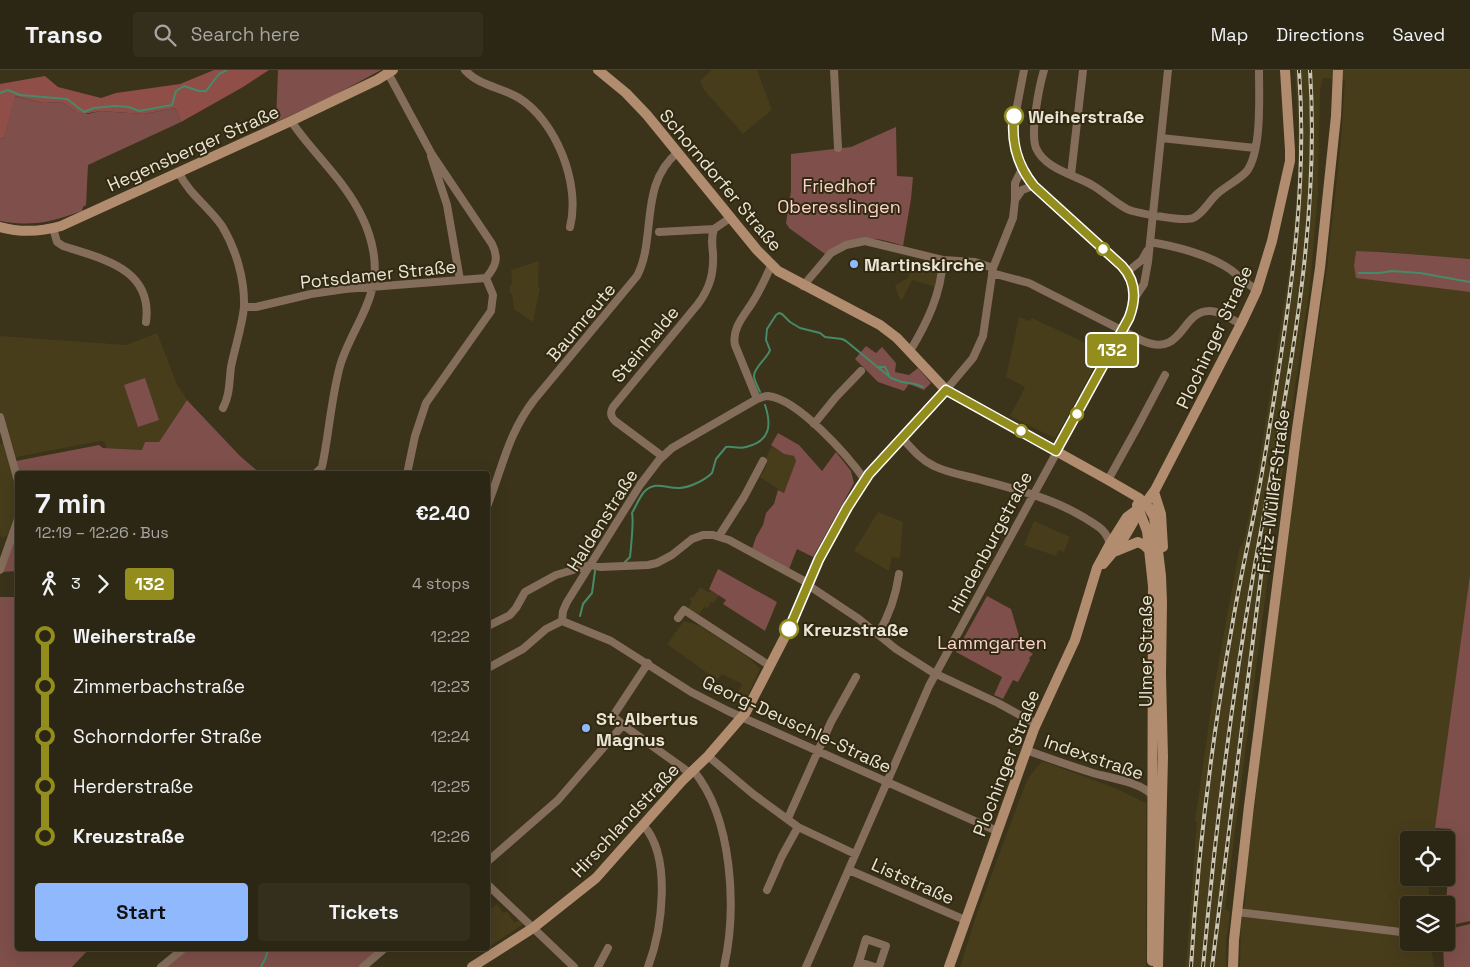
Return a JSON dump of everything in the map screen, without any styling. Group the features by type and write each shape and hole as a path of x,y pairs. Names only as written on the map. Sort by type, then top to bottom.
{"street":[{"path":"464,70 480,82 504,90 520,99 548,127 558,145 569,181 573,207 570,227"},
{"name":"Schorndorfer Straße","path":"598,70 637,105 771,266 788,278 880,325 897,338 946,390 1108,480 1128,492 1142,506"},
{"path":"834,70 838,148"},
{"path":"1024,70 1013,127 1015,150 1022,169 1034,186 1129,276"},
{"path":"1044,70 1034,127 1035,146 1045,160 1097,188 1126,208 1153,216 1187,220 1194,218 1216,195 1246,171 1255,148 1259,113 1259,70"},
{"path":"1072,175 1083,70"},
{"name":"Hindenburgstraße","path":"806,967 936,674 1123,331 1131,313 1134,299 1142,287 1147,271 1168,70"},
{"name":"Plochinger Straße","path":"949,967 1036,724 1072,648 1096,571 1134,522 1142,506 1154,492 1178,450 1257,290 1270,250 1290,161 1285,70"},
{"name":"Fritz-Müller-Straße","path":"1233,967 1248,812 1296,429 1320,268 1336,116 1338,70"},
{"path":"390,72 431,153 495,250 496,256 495,266 486,278 494,295 491,311 426,403 415,436 408,471"},
{"name":"Hegensberger Straße","path":"0,227 26,231 53,228 291,121 390,72"},
{"path":"291,121 352,198 364,220 374,259 375,276 373,287 343,356 334,392 322,467 318,471"},
{"path":"1161,138 1255,148"},
{"name":"Baumreute","path":"490,498 507,448 520,421 534,400 637,276 644,259 653,194 668,161 678,152"},
{"path":"431,153 447,205"},
{"path":"946,390 973,358 983,336 993,271 1010,226 1015,200 1016,179 1022,169"},
{"path":"179,172 186,186 215,217 230,241 241,276 244,307 231,368 229,397 223,408"},
{"path":"445,172 447,205 460,280"},
{"path":"1015,200 1022,190 1034,186"},
{"path":"659,232 714,229 730,218"},
{"path":"53,228 57,242 110,261 131,276 142,290 146,302 148,309 146,322"},
{"name":"Steinhalde","path":"662,456 615,421 612,418 611,412 613,407 698,304 708,289 713,270 712,237 714,229"},
{"path":"803,286 831,253 858,241 870,241 943,260 975,262 993,271 1029,283 1150,344 1161,345 1173,340 1195,317 1203,312 1212,311 1241,324"},
{"path":"1129,276 1142,260 1149,244 1177,248 1215,262 1232,271 1257,290"},
{"path":"910,351 933,308 943,260"},
{"path":"771,266 756,297 739,323 734,336 735,345 757,399 764,396 774,397 795,409 836,443 865,480"},
{"path":"1129,276 1147,271"},
{"name":"Hindenburgstraße","path":"1129,276 1134,299"},
{"name":"Potsdamer Straße","path":"244,307 329,291 486,278"},
{"path":"814,424 861,371"},
{"path":"1108,480 1165,375"},
{"name":"Hirschlandstraße","path":"472,967 533,928 596,878 708,756 741,717 757,693 793,621 808,583 833,533 865,480 905,441 946,390"},
{"name":"Haldenstraße","path":"562,621 563,610 567,602 640,485 662,456 672,448 757,399"},
{"path":"0,417 15,471"},
{"path":"905,441 918,455 935,467 1040,496 1060,504 1102,529 1108,536 1112,548 1138,542 1150,551"},
{"path":"719,536 749,489 762,461"},
{"path":"1154,492 1161,514 1163,532 1161,576"},
{"name":"Ulmer Straße","path":"1142,506 1150,551 1153,603 1152,967"},
{"name":"Ulmer Straße","path":"1142,506 1154,518 1161,576 1162,802 1158,967"},
{"path":"0,570 15,528"},
{"path":"490,625 510,615 526,592 556,575 590,565 601,568 648,565 665,559 699,536 719,536 743,546 808,583 896,649 936,674 1036,724"},
{"path":"878,634 895,596 899,574"},
{"path":"678,618 684,610 770,666"},
{"path":"490,667 523,649 546,629 562,621"},
{"name":"Georg-Deuschle-Straße","path":"562,621 603,637 699,696 741,717 997,831"},
{"path":"648,663 613,716 704,782 713,804 728,866 730,911 724,967"},
{"path":"788,818 834,716 856,677"},
{"path":"490,859 558,800 623,725"},
{"name":"Indexstraße","path":"1026,750 1144,788 1152,795"},
{"path":"708,756 771,808 788,818 798,827 855,854"},
{"name":"Ulmer Straße","path":"1152,783 1162,802"},
{"path":"644,826 653,839 661,886 658,933 648,967"},
{"path":"767,890 782,856 798,827"},
{"name":"Liststraße","path":"849,870 965,920"},
{"path":"490,887 574,967"},
{"path":"1237,913 1400,932"},
{"path":"1160,921 1165,967"},
{"path":"866,939 886,946 877,967 858,964 866,939"},
{"path":"598,967 608,948"},
{"path":"161,967 181,951"},
{"path":"363,967 382,951"}],"shaded area":[{"path":"214,70 269,70 181,122 175,108 144,114 100,111 84,114 78,113 62,102 43,103 15,96 4,139 0,138 0,84 45,76 58,87 101,98 116,93 180,84"},
{"path":"712,70 757,70 772,110 743,134 704,90 700,81"},
{"path":"1295,70 1470,70 1470,259 1356,251 1354,266 1430,287 1470,292 1470,575 1435,831 1400,831 1400,886 1429,886 1429,896 1400,896 1400,951 1432,951 1434,967 1240,967 1241,924 1245,902 1246,872 1298,454 1327,269 1341,140 1345,80 1323,78 1320,91 1318,194 1310,286 1274,530 1225,909 1230,912 1226,942 1226,967 1186,967 1197,821 1195,821 1214,688 1239,550 1244,540 1259,464 1289,271 1295,217 1298,127"},
{"path":"913,260 932,263 937,266 940,272 936,287 912,280 902,300 899,298 895,285 908,278"},
{"path":"539,261 538,287 540,288 533,322 514,309 512,293 510,293 510,285 512,284 511,270"},
{"path":"1019,317 1030,321 1032,318 1103,351 1054,438 1010,416 1025,387 1006,377"},
{"path":"157,333 177,384 187,400 159,442 145,442 143,450 106,448 105,442 101,441 16,457 11,454 0,411 0,336 126,345"},
{"path":"5,442 15,480 15,519 11,534 2,538 0,534 0,444"},
{"path":"772,446 784,454 794,456 796,461 784,493 760,477 767,464 765,459"},
{"path":"878,512 903,522 900,558 892,557 889,571 854,551"},
{"path":"1034,521 1070,537 1064,552 1058,550 1056,556 1024,545"},
{"path":"700,587 709,593 711,590 719,595 714,603 711,602 708,608 704,607 699,615 688,608 692,601 689,600 691,597 693,598"},
{"path":"684,621 700,626 749,658 760,669 747,697 738,692 742,684 722,674 717,680 667,644"},
{"path":"1042,761 1115,788 1146,803 1146,967 960,967 975,919 1022,793 1028,778"},
{"path":"497,904 503,913 507,911 514,923 519,920 523,924 492,945 490,942 490,909"}],"green space":[{"path":"278,70 381,70 335,95 276,122"},
{"path":"14,96 43,103 62,102 78,113 88,114 100,111 144,114 175,108 181,122 88,165 86,205 82,211 42,222 12,223 0,221 0,138 4,139"},
{"name":"Friedhof Oberesslingen","path":"896,127 897,176 913,177 903,246 882,240 862,239 844,243 825,254 789,228 786,223 791,191 791,154 851,147"},
{"path":"1356,251 1470,259 1470,292 1356,278 1354,266"},
{"path":"866,346 876,353 882,347 896,363 895,372 909,375 918,368 931,383 924,390 909,384 904,391 878,382 855,359"},
{"path":"145,378 159,420 138,427 124,385"},
{"path":"187,400 240,456 258,471 17,471 15,463 16,461 99,445 103,448 142,450 145,442 159,442"},
{"path":"778,433 799,445 822,471 836,452 851,471 854,483 813,557 797,549 789,569 752,549 763,525 766,513 774,504 778,490 784,493 796,461 794,456 784,454 771,445"},
{"path":"15,533 15,571 2,572"},
{"path":"718,569 777,602 765,631 723,604 726,600 709,589"},
{"path":"1470,575 1470,921 1455,924 1455,896 1447,896 1447,886 1455,886 1455,831 1435,828"},
{"name":"Lammgarten","path":"987,596 1011,609 1022,646 1033,654 1029,658 1030,660 1018,682 1013,680 1003,699 994,695 1002,677 956,652"},
{"path":"0,597 15,597 15,951 87,951 72,967 0,967"},
{"path":"1470,924 1470,967 1444,967 1443,951 1455,951 1455,928"},
{"path":"186,951 378,951 360,967 165,967"}],"waterway":[{"path":"0,93 8,90 20,95 67,99 84,112 94,108 115,106 129,107 139,111 172,105 176,91 184,86 199,91 206,91 219,74 227,70"},
{"path":"1359,273 1392,271 1420,273 1470,282"},
{"path":"760,392 754,376 758,366 770,350 766,340 767,329 779,313 800,328 820,333 825,337 846,341 891,378 923,387"},
{"path":"877,367 885,367 889,375"},
{"path":"625,562 630,557 633,528 632,513 644,492 653,486 680,488 698,483 712,473 716,459 726,447 743,448 760,441 767,432 768,426 765,405"},
{"path":"580,616 583,604 592,593 595,571"},
{"path":"261,967 268,951"}],"railway":[{"path":"1191,967 1202,834 1219,702 1265,454 1293,268 1300,190 1301,111 1299,70"},
{"path":"1203,967 1218,817 1238,669 1287,384 1305,259 1312,133 1310,70"},
{"path":"1212,967 1263,560"}],"bus line":[{"name":"132","path":"789,629 819,559 859,488 869,474 946,390 1056,451 1129,318 1134,299 1129,276 1122,266 1034,186 1025,175 1018,162 1015,150 1013,136 1014,116"}],"place":[{"name":"Weiherstraße","path":"1014,116"},
{"name":"Martinskirche","path":"854,264"},
{"name":"Kreuzstraße","path":"789,629"},
{"name":"St. Albertus Magnus","path":"586,728"}]}
